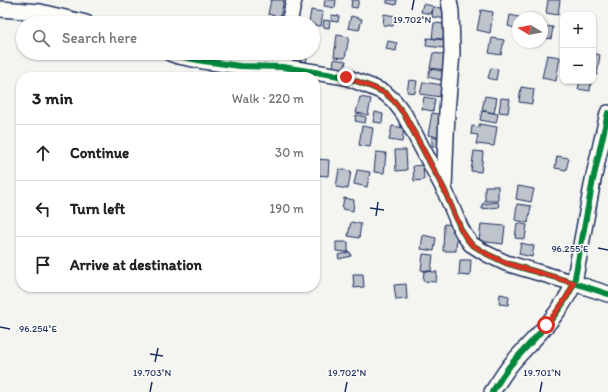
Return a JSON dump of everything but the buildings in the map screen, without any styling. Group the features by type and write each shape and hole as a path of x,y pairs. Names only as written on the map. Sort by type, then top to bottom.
{"street":[{"path":"291,16 294,0"},
{"path":"444,189 452,53 451,12 449,0"},
{"path":"0,8 40,12 57,16"},
{"path":"198,60 240,66 284,60 346,77 385,93 394,101 404,114 444,189 460,227 471,244 506,263 608,294"},
{"path":"492,392 512,364 560,308 574,283 593,180 608,112"}],"cycle path":[{"path":"198,60 240,66 283,67 314,72"},
{"path":"320,73 346,77 385,93 394,101 404,114 444,189 460,227 471,244 506,263 608,294"},
{"path":"492,392 510,365 555,315 569,294 574,283 593,180 608,113"}],"route":[{"path":"346,77 385,93 394,101 404,114 444,189 460,227 471,244 506,263 574,283 560,308 546,325"}]}
